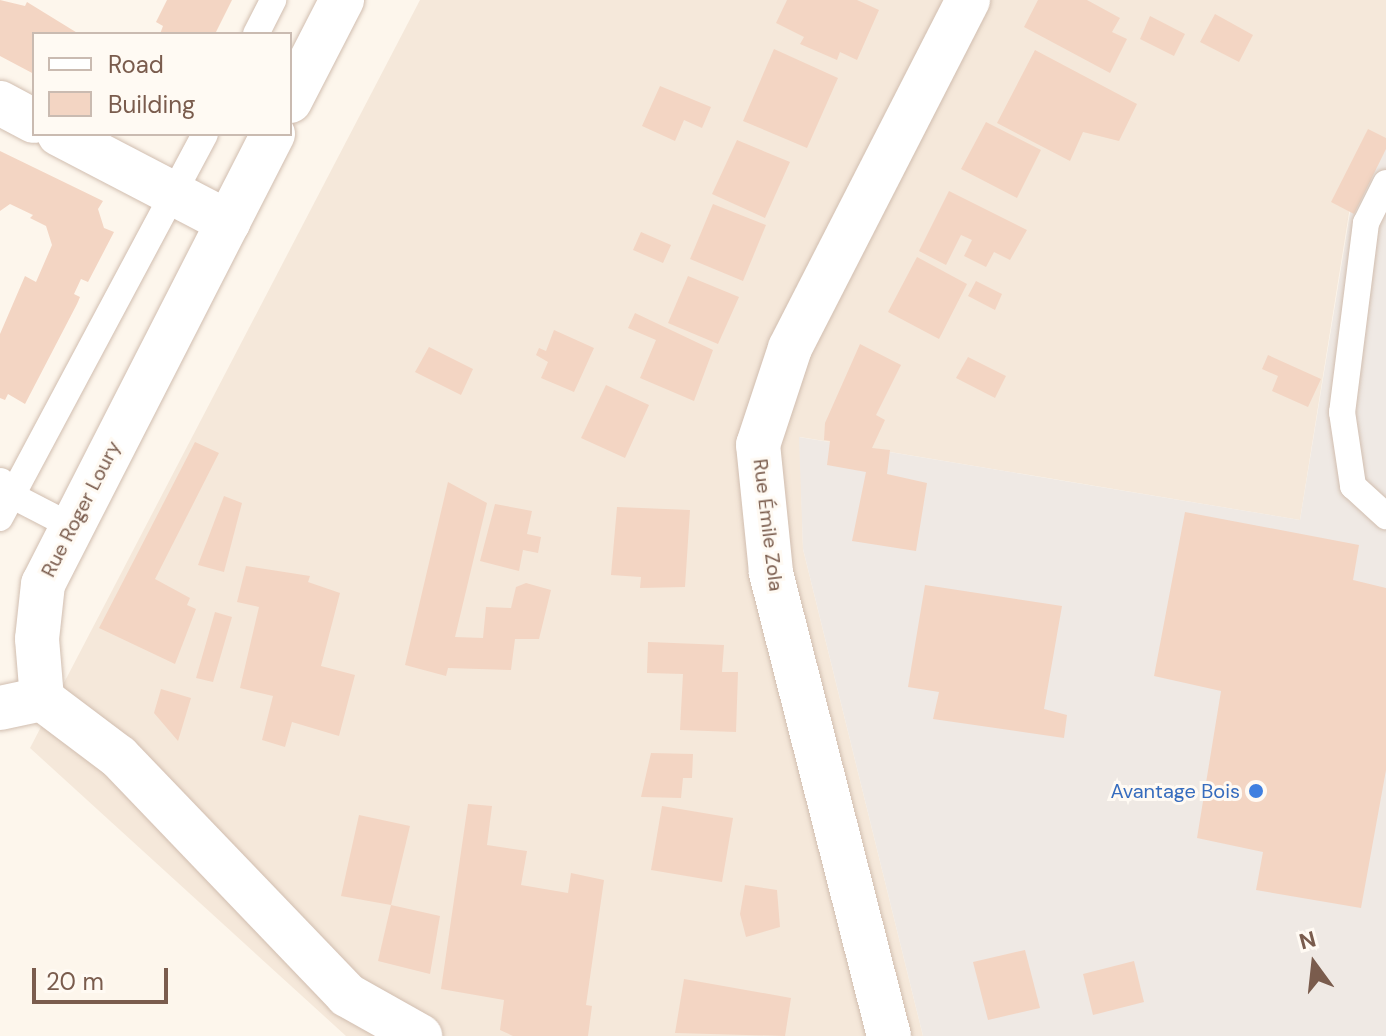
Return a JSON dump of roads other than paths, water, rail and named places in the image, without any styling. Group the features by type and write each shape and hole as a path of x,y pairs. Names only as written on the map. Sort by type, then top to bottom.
{"street":[{"path":"292,97 342,0"},
{"name":"Rue Émile Zola","path":"889,1036 771,572 758,445 790,348 968,0"},
{"path":"0,103 32,120"},
{"path":"63,136 228,222"},
{"name":"Rue Roger Loury","path":"42,699 37,639 43,584 272,136"},
{"path":"0,708 42,699 119,757 347,995 420,1036"}],"lane":[{"path":"257,32 273,0"},
{"path":"71,526 4,497 204,136"},
{"path":"1386,183 1366,223 1342,412 1353,486 1386,516"}],"place":[{"name":"Avantage Bois","path":"1256,791"}]}
